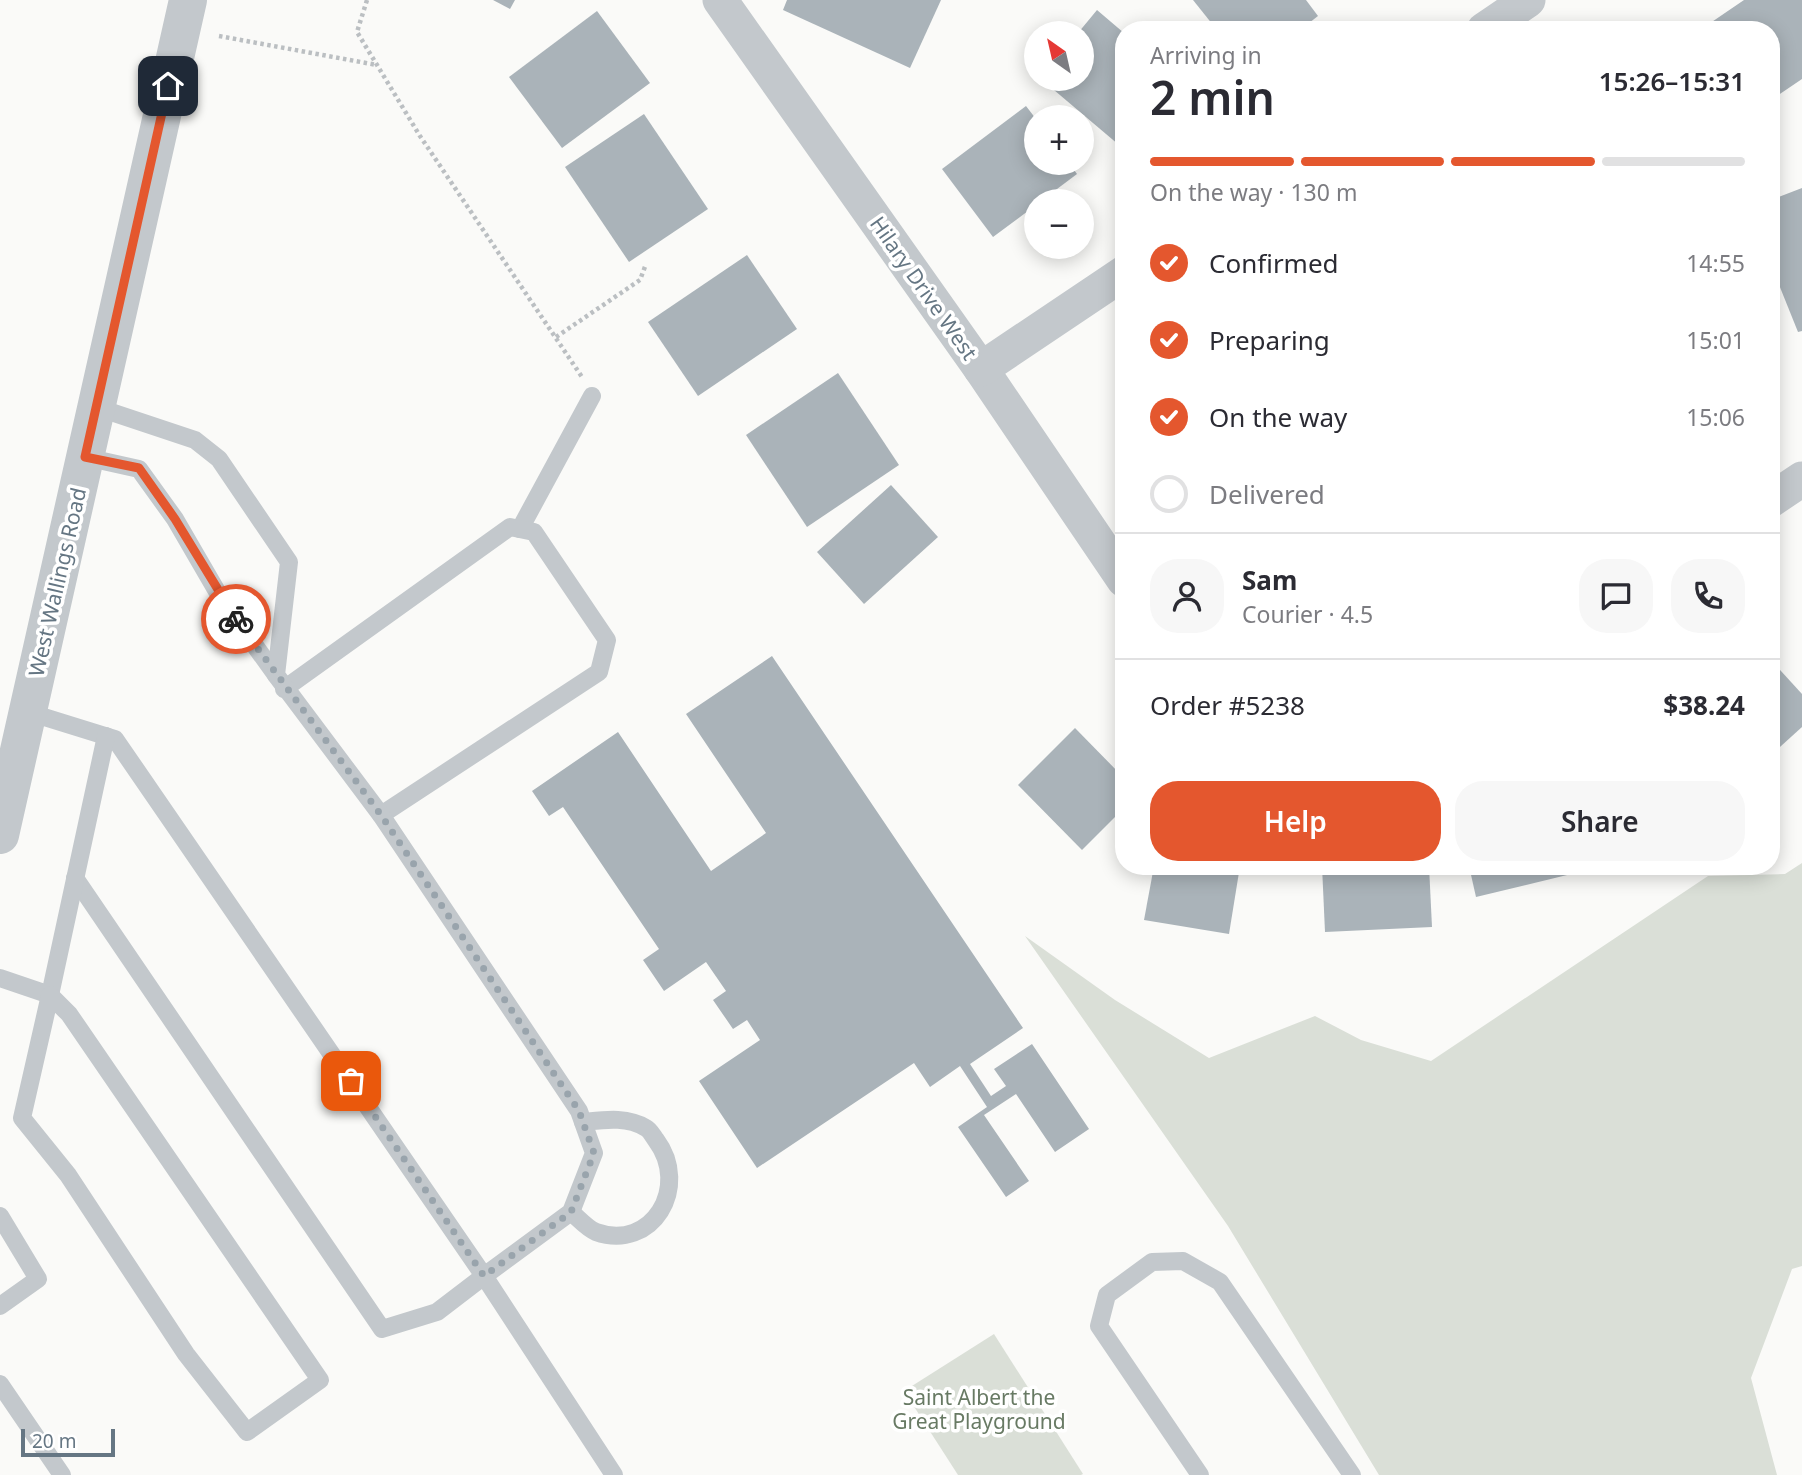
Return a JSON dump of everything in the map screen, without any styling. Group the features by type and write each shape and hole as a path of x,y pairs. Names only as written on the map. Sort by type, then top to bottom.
{"street":[{"name":"West Wallings Road","path":"0,835 188,0"},
{"name":"Hilary Drive West","path":"720,0 981,369 1115,567"},
{"path":"1497,21 1528,0"},
{"path":"981,369 1115,279"},
{"path":"1780,494 1802,479"}],"lane":[{"path":"520,529 592,396"},
{"path":"96,407 195,440 219,459 238,482 289,562 280,682"},
{"path":"75,878 382,1329 437,1312 571,1212 594,1153 579,1111 381,815 280,682 222,600 175,519 139,468 85,457"},
{"path":"280,682 510,527 534,532 607,640 599,672 381,815"},
{"path":"28,712 115,739 484,1276 614,1475"},
{"path":"0,978 50,995 69,1014 320,1380 247,1432 186,1354 68,1175 22,1118 50,995 106,736"},
{"path":"571,1212 594,1232 622,1237 650,1223 666,1202 672,1176 662,1148 647,1128 616,1119 583,1122"},
{"path":"0,1216 38,1279 0,1306"},
{"path":"1200,1475 1099,1326 1107,1295 1152,1262 1183,1261 1220,1282 1352,1475"},
{"path":"0,1384 62,1475"}],"path":[{"path":"367,0 357,32 420,136 556,337 592,396"},
{"path":"219,36 377,65"},
{"path":"556,337 639,280 646,264"}],"green space":[{"path":"1802,863 1802,1266 1792,1269 1751,1378 1777,1475 1379,1475 1228,1226 1025,936 1115,1000 1209,1058 1315,1016 1361,1040 1431,1061 1708,876 1785,874"},
{"name":"Saint Albert the Great Playground","path":"994,1334 1083,1474 958,1475 904,1391"}],"building":[{"path":"493,0 515,0 510,9"},
{"path":"787,0 941,0 910,68 783,10"},
{"path":"1193,0 1306,0 1318,16 1312,21 1210,21"},
{"path":"1744,0 1802,0 1802,79 1780,94 1780,21 1713,21"},
{"path":"1097,10 1115,25 1115,142 1094,124 1094,105 1072,105 1055,91 1094,91 1094,21 1088,21"},
{"path":"597,11 650,83 562,148 509,77"},
{"path":"1024,108 1024,175 1076,175 1057,189 1024,189 1024,214 993,237 942,169"},
{"path":"644,114 708,209 629,262 565,167"},
{"path":"1802,188 1802,331 1798,332 1780,287 1780,197"},
{"path":"747,255 797,329 698,396 648,322"},
{"path":"838,373 899,465 807,527 746,435"},
{"path":"891,485 938,537 864,604 817,552"},
{"path":"772,656 1023,1028 970,1064 991,1096 1006,1086 994,1069 1032,1044 1089,1129 1055,1152 1016,1094 984,1115 1029,1181 1006,1197 958,1127 987,1107 960,1066 930,1087 914,1063 757,1168 699,1081 760,1040 747,1020 733,1029 713,1000 726,991 706,962 664,991 643,960 659,949 563,807 549,816 532,791 618,732 711,871 766,833 686,714"},
{"path":"1780,670 1802,694 1802,727 1780,747"},
{"path":"1075,728 1115,769 1115,817 1082,850 1018,785"},
{"path":"1152,875 1239,875 1229,934 1144,920"},
{"path":"1322,875 1429,875 1432,927 1325,932"},
{"path":"1471,875 1567,875 1476,897"}],"way so far":[{"path":"236,619 284,689 381,815 579,1111 594,1153 571,1212 484,1276 351,1081"}],"route":[{"path":"168,86 85,457 139,468 175,519 236,619"}]}
